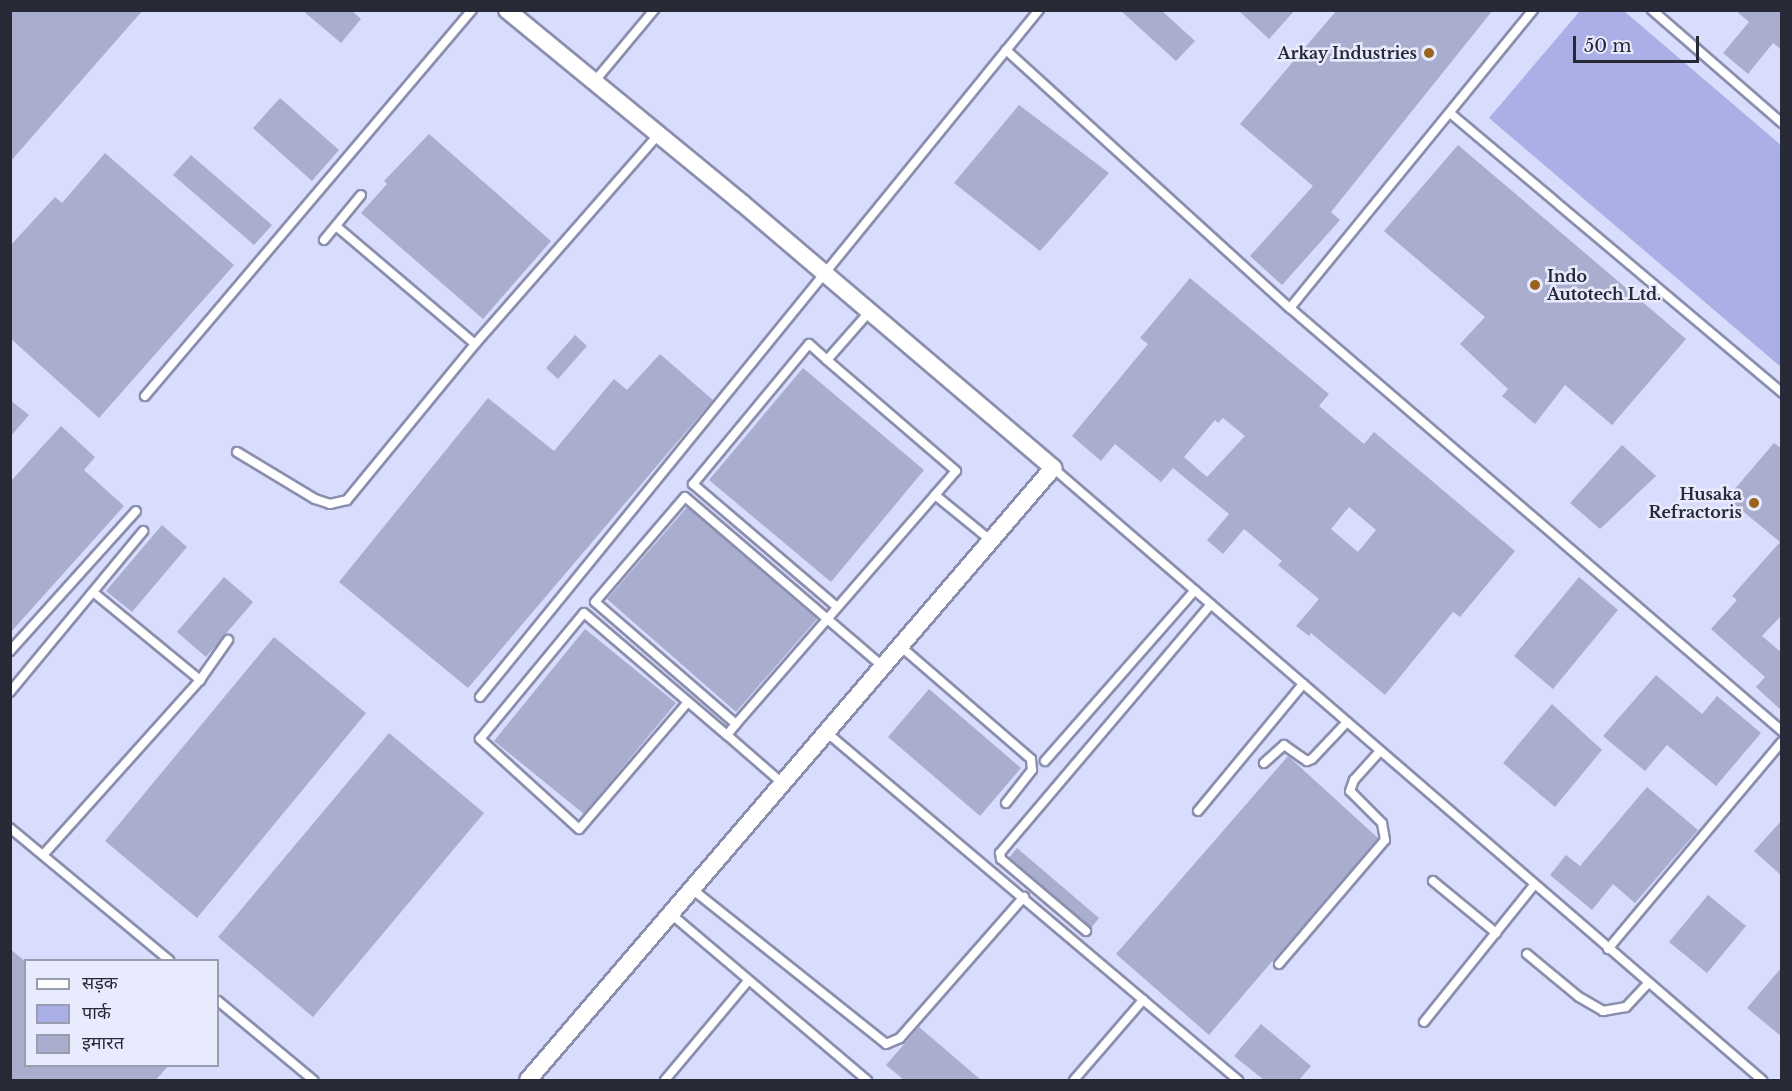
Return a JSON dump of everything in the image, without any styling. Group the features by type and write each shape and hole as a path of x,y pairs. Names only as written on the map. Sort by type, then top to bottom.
{"street":[{"path":"507,10 659,134 1053,468 825,730 528,1080"}],"lane":[{"path":"145,396 472,10"},
{"path":"594,82 654,10"},
{"path":"480,697 827,275 1039,10"},
{"path":"1290,308 1533,10"},
{"path":"1652,10 1782,123"},
{"path":"1006,50 1290,308 1782,731"},
{"path":"1450,113 1782,393"},
{"path":"237,453 291,487 330,504 339,504 350,496 475,344 659,134"},
{"path":"324,240 361,195"},
{"path":"336,226 475,344"},
{"path":"827,360 870,311"},
{"path":"728,735 956,471 809,344 693,484 837,607"},
{"path":"1053,468 1762,1080"},
{"path":"935,495 989,539"},
{"path":"736,724 595,602 685,496 881,665"},
{"path":"10,651 136,511"},
{"path":"10,692 143,531"},
{"path":"1045,760 1195,590"},
{"path":"93,591 200,680"},
{"path":"1086,931 1001,859 999,853 1211,604"},
{"path":"688,702 579,829 480,739 584,613 728,735 781,782"},
{"path":"43,855 200,680 228,640"},
{"path":"898,645 1031,759 1032,770 1006,803"},
{"path":"1198,811 1303,684"},
{"path":"1263,763 1284,745 1307,761 1312,759 1347,722"},
{"path":"825,730 1238,1080"},
{"path":"1608,949 1782,742"},
{"path":"1279,964 1384,840 1382,823 1350,791 1350,785 1380,751"},
{"path":"10,828 168,959"},
{"path":"1433,881 1496,933"},
{"path":"1424,1022 1534,885"},
{"path":"692,889 886,1044 900,1038 1024,897"},
{"path":"671,914 867,1080"},
{"path":"1527,954 1578,997 1603,1011 1626,1007 1648,983"},
{"path":"665,1080 748,981"},
{"path":"1074,1080 1143,1000"},
{"path":"219,1002 313,1080"}],"green space":[{"path":"1580,11 1624,11 1781,145 1781,367 1489,118"}],"building":[{"path":"10,10 143,10 10,162"},
{"path":"302,10 351,10 361,19 341,43"},
{"path":"1120,10 1161,10 1195,41 1176,61"},
{"path":"1238,10 1295,10 1269,39"},
{"path":"1337,10 1493,10 1331,212 1340,220 1282,285 1250,256 1313,186 1240,124"},
{"path":"1735,10 1782,10 1782,50 1773,43 1748,74 1723,53 1749,22"},
{"path":"280,98 339,150 312,181 253,128"},
{"path":"1019,105 1109,173 1040,251 954,183"},
{"path":"429,134 551,241 483,319 361,213 387,184 384,181"},
{"name":"Indo Autotech Ltd.","path":"1458,145 1686,339 1612,425 1565,385 1535,424 1502,396 1508,389 1460,344 1485,317 1384,231"},
{"path":"105,153 234,265 99,418 10,338 10,246 55,197 62,203"},
{"path":"191,155 272,225 254,245 173,175"},
{"path":"1190,278 1329,394 1319,406 1364,444 1374,432 1515,551 1460,617 1453,612 1385,695 1311,633 1309,636 1296,626 1319,599 1278,565 1282,561 1244,529 1223,554 1207,540 1229,514 1173,468 1161,482 1115,444 1101,461 1072,436 1148,344 1140,338","holes":["1223,418 1245,436 1207,477 1184,457 1215,420 1218,423","1349,507 1376,530 1358,552 1331,529"]},
{"path":"575,335 587,346 558,379 546,368"},
{"path":"660,354 713,400 468,688 339,582 488,398 554,451 614,379 627,390"},
{"path":"803,368 924,470 831,582 709,480"},
{"path":"10,400 29,415 10,437"},
{"path":"61,426 95,457 84,470 124,506 10,633 10,482"},
{"path":"1774,443 1782,449 1782,615 1762,636 1782,653 1782,711 1756,687 1765,677 1711,629 1737,600 1732,596 1780,542 1727,498"},
{"path":"1622,445 1656,476 1600,529 1570,503"},
{"path":"687,507 817,619 736,712 607,599"},
{"path":"162,525 187,547 132,612 106,591"},
{"path":"224,577 253,602 206,657 177,632"},
{"path":"1579,577 1618,610 1553,689 1514,656"},
{"path":"585,629 676,703 584,814 494,741"},
{"path":"274,637 366,713 197,918 105,841"},
{"path":"1656,675 1702,714 1717,696 1761,733 1716,786 1667,745 1645,771 1603,736"},
{"path":"929,689 1021,768 980,816 888,737"},
{"path":"1552,704 1602,750 1555,807 1503,763"},
{"path":"389,733 484,813 313,1017 218,937"},
{"path":"1288,756 1378,838 1209,1035 1116,954"},
{"path":"1647,787 1698,830 1635,903 1613,884 1592,910 1550,875 1566,855 1580,866"},
{"path":"1782,820 1782,876 1754,851"},
{"path":"1017,848 1099,918 1091,928 1009,858"},
{"path":"1708,895 1746,926 1707,973 1669,942"},
{"path":"10,949 24,960 24,1067 167,1067 156,1080 10,1080"},
{"path":"1782,967 1782,1037 1747,1008"},
{"path":"1261,1024 1311,1066 1299,1080 1264,1080 1234,1056"},
{"path":"919,1027 981,1080 904,1080 886,1065"}],"place":[{"name":"Arkay Industries","path":"1429,53"},
{"name":"Indo Autotech Ltd.","path":"1535,285"},
{"name":"Husaka Refractoris","path":"1754,503"}]}
